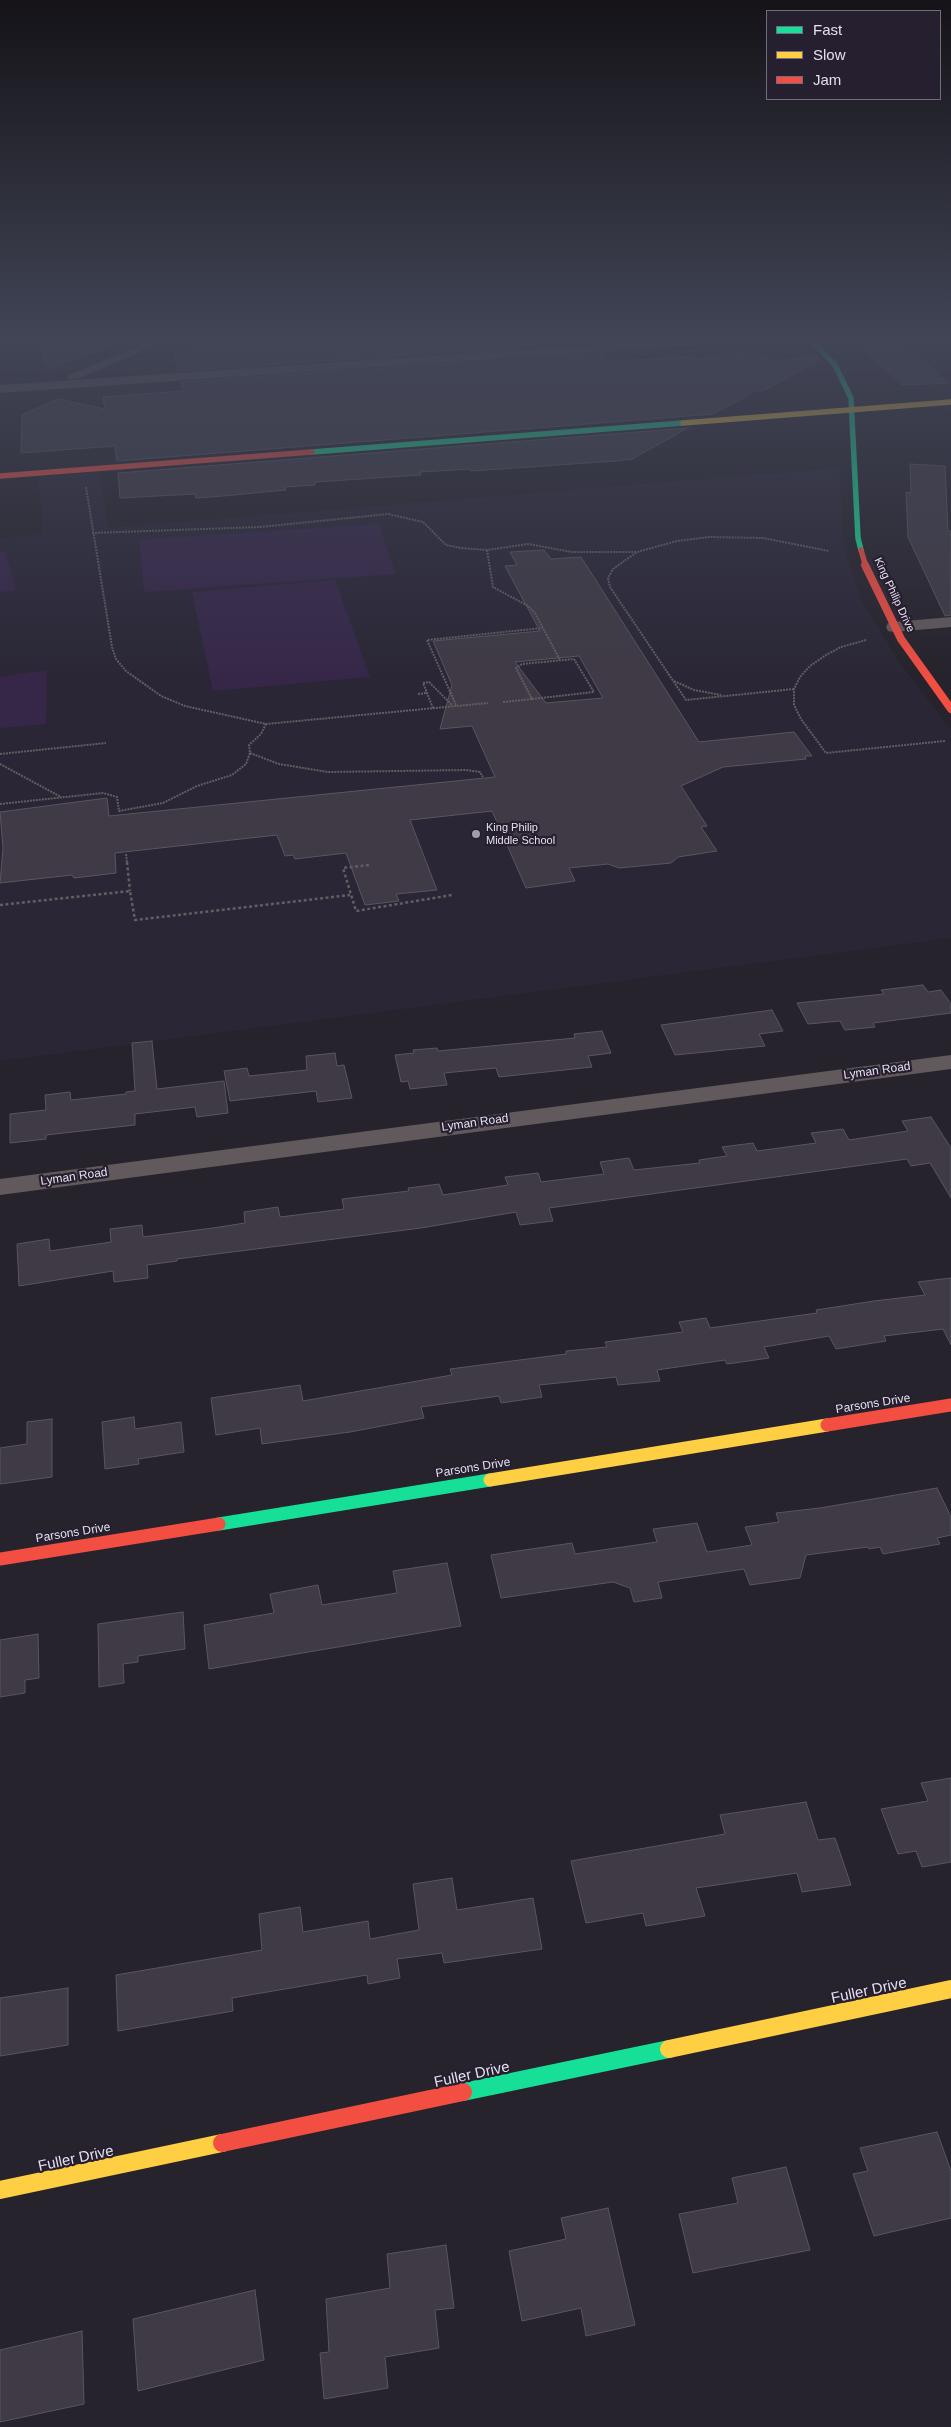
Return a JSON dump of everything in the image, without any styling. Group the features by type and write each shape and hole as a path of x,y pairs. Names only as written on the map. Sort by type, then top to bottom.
{"street":[{"path":"0,476 293,453"},
{"name":"King Philip Drive","path":"853,453 858,538 865,565 894,627 951,709"},
{"path":"894,627 951,622"},
{"name":"Lyman Road","path":"0,1187 951,1062"},
{"name":"Parsons Drive","path":"0,1559 951,1405"},
{"name":"Fuller Drive","path":"0,2190 951,1989"}],"path":[{"path":"84,478 112,647 116,659 126,671 161,696 185,706 266,724 488,703"},
{"path":"92,533 260,527 388,514 423,522 446,545 487,550 528,544 572,552 637,552 677,541 736,536 798,543 829,551"},
{"path":"487,550 493,586 528,606 535,613 560,660"},
{"path":"637,552 613,568 608,578 610,587 686,700 794,690"},
{"path":"454,705 427,640 542,628"},
{"path":"866,640 841,647 826,654 805,671 794,690 794,705 801,719 826,753 946,741"},
{"path":"503,702 532,699 594,692 574,658 517,666 532,699"},
{"path":"672,680 694,690 724,696"},
{"path":"433,708 423,683 429,682 454,705"},
{"path":"418,694 427,693"},
{"path":"0,804 109,793 118,797 119,811 163,803 197,786 232,775 246,764 250,753 249,745 261,734 266,724"},
{"path":"0,754 106,743"},
{"path":"250,753 280,764 312,770 372,773 466,770 480,772 483,777"},
{"path":"0,764 61,797"},
{"path":"126,854 135,920 350,896"},
{"path":"369,865 343,868 356,911 452,895"},
{"path":"0,905 130,892"}],"shaded area":[{"name":"King Philip Middle School","path":"839,468 844,548 862,602 900,663 951,730 951,938 0,1061 0,538 43,534 38,477 99,472 109,528"},
{"path":"378,524 396,574 144,592 139,540"},
{"path":"0,552 5,552 16,590 0,592"},
{"path":"335,580 370,677 213,691 192,592"},
{"path":"47,670 46,724 0,728 0,677"}],"building":[{"path":"116,453 215,453 117,461"},
{"path":"368,453 642,453 632,459 616,461 471,471 470,469 420,472 421,475 315,482 315,485 284,487 286,490 196,498 195,494 120,498 118,473"},
{"path":"910,464 945,466 948,531 951,531 951,615 945,616 908,537 906,492 911,493"},
{"path":"544,550 551,559 581,557 699,742 794,732 812,756 805,756 806,759 723,767 681,786 707,826 701,827 717,851 678,857 671,863 619,868 608,864 569,868 575,881 526,888 492,811 410,820 437,890 396,894 399,901 365,905 346,853 295,859 293,855 285,856 277,835 115,853 116,873 74,878 72,875 0,883 3,848 0,812 107,798 109,816 495,777 472,726 440,729 452,685 433,641 540,631 505,566 517,565 510,552","holes":["579,656 603,698 546,703 515,662"]},
{"path":"923,985 928,992 941,990 951,1004 951,1013 873,1023 875,1027 845,1030 840,1021 808,1024 797,1003 884,994 881,990"},
{"path":"772,1010 783,1031 759,1034 765,1046 675,1055 661,1025"},
{"path":"602,1031 611,1053 588,1056 592,1067 499,1077 496,1068 444,1073 447,1085 410,1089 408,1081 401,1082 395,1055 414,1053 413,1050 437,1048 438,1051 575,1038 574,1034"},
{"path":"152,1041 157,1089 224,1081 228,1113 197,1117 195,1107 135,1114 135,1125 46,1135 46,1139 10,1143 10,1114 46,1110 45,1095 70,1092 71,1100 126,1094 126,1092 135,1091 132,1043"},
{"path":"335,1053 337,1066 344,1065 352,1098 318,1102 316,1091 230,1101 224,1071 247,1068 249,1076 307,1070 306,1056"},
{"path":"931,1117 951,1148 951,1198 930,1163 911,1166 907,1159 549,1208 553,1221 520,1225 516,1212 421,1228 177,1259 177,1261 147,1265 148,1278 114,1282 113,1271 19,1286 17,1244 49,1239 50,1251 111,1242 110,1229 142,1225 143,1237 245,1223 244,1212 278,1207 280,1217 344,1209 342,1199 409,1191 408,1188 439,1184 443,1195 508,1185 505,1177 538,1173 541,1182 604,1174 600,1162 629,1158 634,1170 700,1163 699,1160 727,1156 722,1147 753,1143 757,1151 816,1143 811,1133 843,1129 849,1140 908,1131 902,1121"},
{"path":"951,1278 951,1345 943,1329 884,1336 886,1341 836,1349 829,1336 764,1347 769,1358 727,1364 725,1360 657,1370 660,1381 618,1385 616,1377 539,1385 542,1397 501,1403 499,1396 421,1407 424,1418 350,1432 262,1444 260,1428 216,1435 211,1398 300,1385 303,1401 452,1375 450,1369 566,1354 566,1351 607,1347 605,1342 683,1332 679,1322 706,1318 710,1328 817,1313 816,1310 874,1301 925,1295 918,1282"},
{"path":"134,1417 135,1429 181,1422 184,1452 138,1459 139,1464 105,1469 102,1422"},
{"path":"52,1419 52,1477 0,1484 0,1448 27,1444 27,1422"},
{"path":"937,1488 951,1517 951,1535 937,1538 940,1544 883,1554 880,1547 869,1549 868,1547 806,1555 800,1578 750,1585 744,1569 658,1582 662,1598 634,1602 630,1588 613,1582 501,1598 491,1555 572,1543 575,1554 657,1542 653,1529 697,1523 707,1552 752,1545 745,1527 779,1522 776,1513 820,1508"},
{"path":"447,1563 461,1626 209,1669 204,1625 274,1613 270,1594 318,1585 322,1605 397,1593 393,1571"},
{"path":"183,1612 185,1649 138,1656 138,1662 123,1664 124,1683 99,1687 98,1624"},
{"path":"38,1634 39,1678 25,1680 25,1693 0,1697 0,1640"},
{"path":"951,1778 951,1862 922,1867 916,1851 898,1854 881,1809 928,1801 921,1783"},
{"path":"806,1802 818,1840 835,1838 851,1885 802,1892 797,1873 696,1888 705,1916 646,1926 643,1913 586,1923 571,1861 725,1834 720,1815"},
{"path":"452,1878 457,1910 533,1898 542,1949 444,1963 442,1953 397,1959 400,1978 368,1984 367,1975 232,1998 233,2011 118,2031 116,1975 262,1950 259,1914 300,1907 303,1932 368,1921 370,1939 419,1930 413,1884"},
{"path":"68,1988 68,2045 0,2056 0,1998"},
{"path":"937,2132 951,2171 951,2218 874,2236 853,2174 868,2171 860,2148"},
{"path":"786,2167 810,2250 693,2273 679,2214 738,2203 732,2178"},
{"path":"608,2208 635,2325 586,2336 581,2308 522,2321 509,2251 566,2239 561,2218"},
{"path":"446,2245 454,2308 435,2310 439,2348 385,2357 388,2388 324,2399 320,2353 329,2352 326,2299 390,2288 387,2254"},
{"path":"255,2290 264,2360 138,2391 133,2319"},
{"path":"82,2331 84,2404 0,2422 0,2350"}],"traffic: fast":[{"path":"854,453 858,538 861,550"},
{"path":"219,1524 490,1480"},
{"path":"463,2092 669,2049"}],"traffic: slow":[{"path":"490,1480 827,1425"},
{"path":"669,2049 951,1989"},
{"path":"0,2190 222,2143"}],"traffic: jam":[{"path":"0,476 296,453"},
{"path":"861,550 865,565 901,639 951,709"},
{"path":"827,1425 951,1405"},
{"path":"0,1559 219,1524"},
{"path":"222,2143 463,2092"}],"place":[{"name":"King Philip Middle School","path":"476,834"}]}
